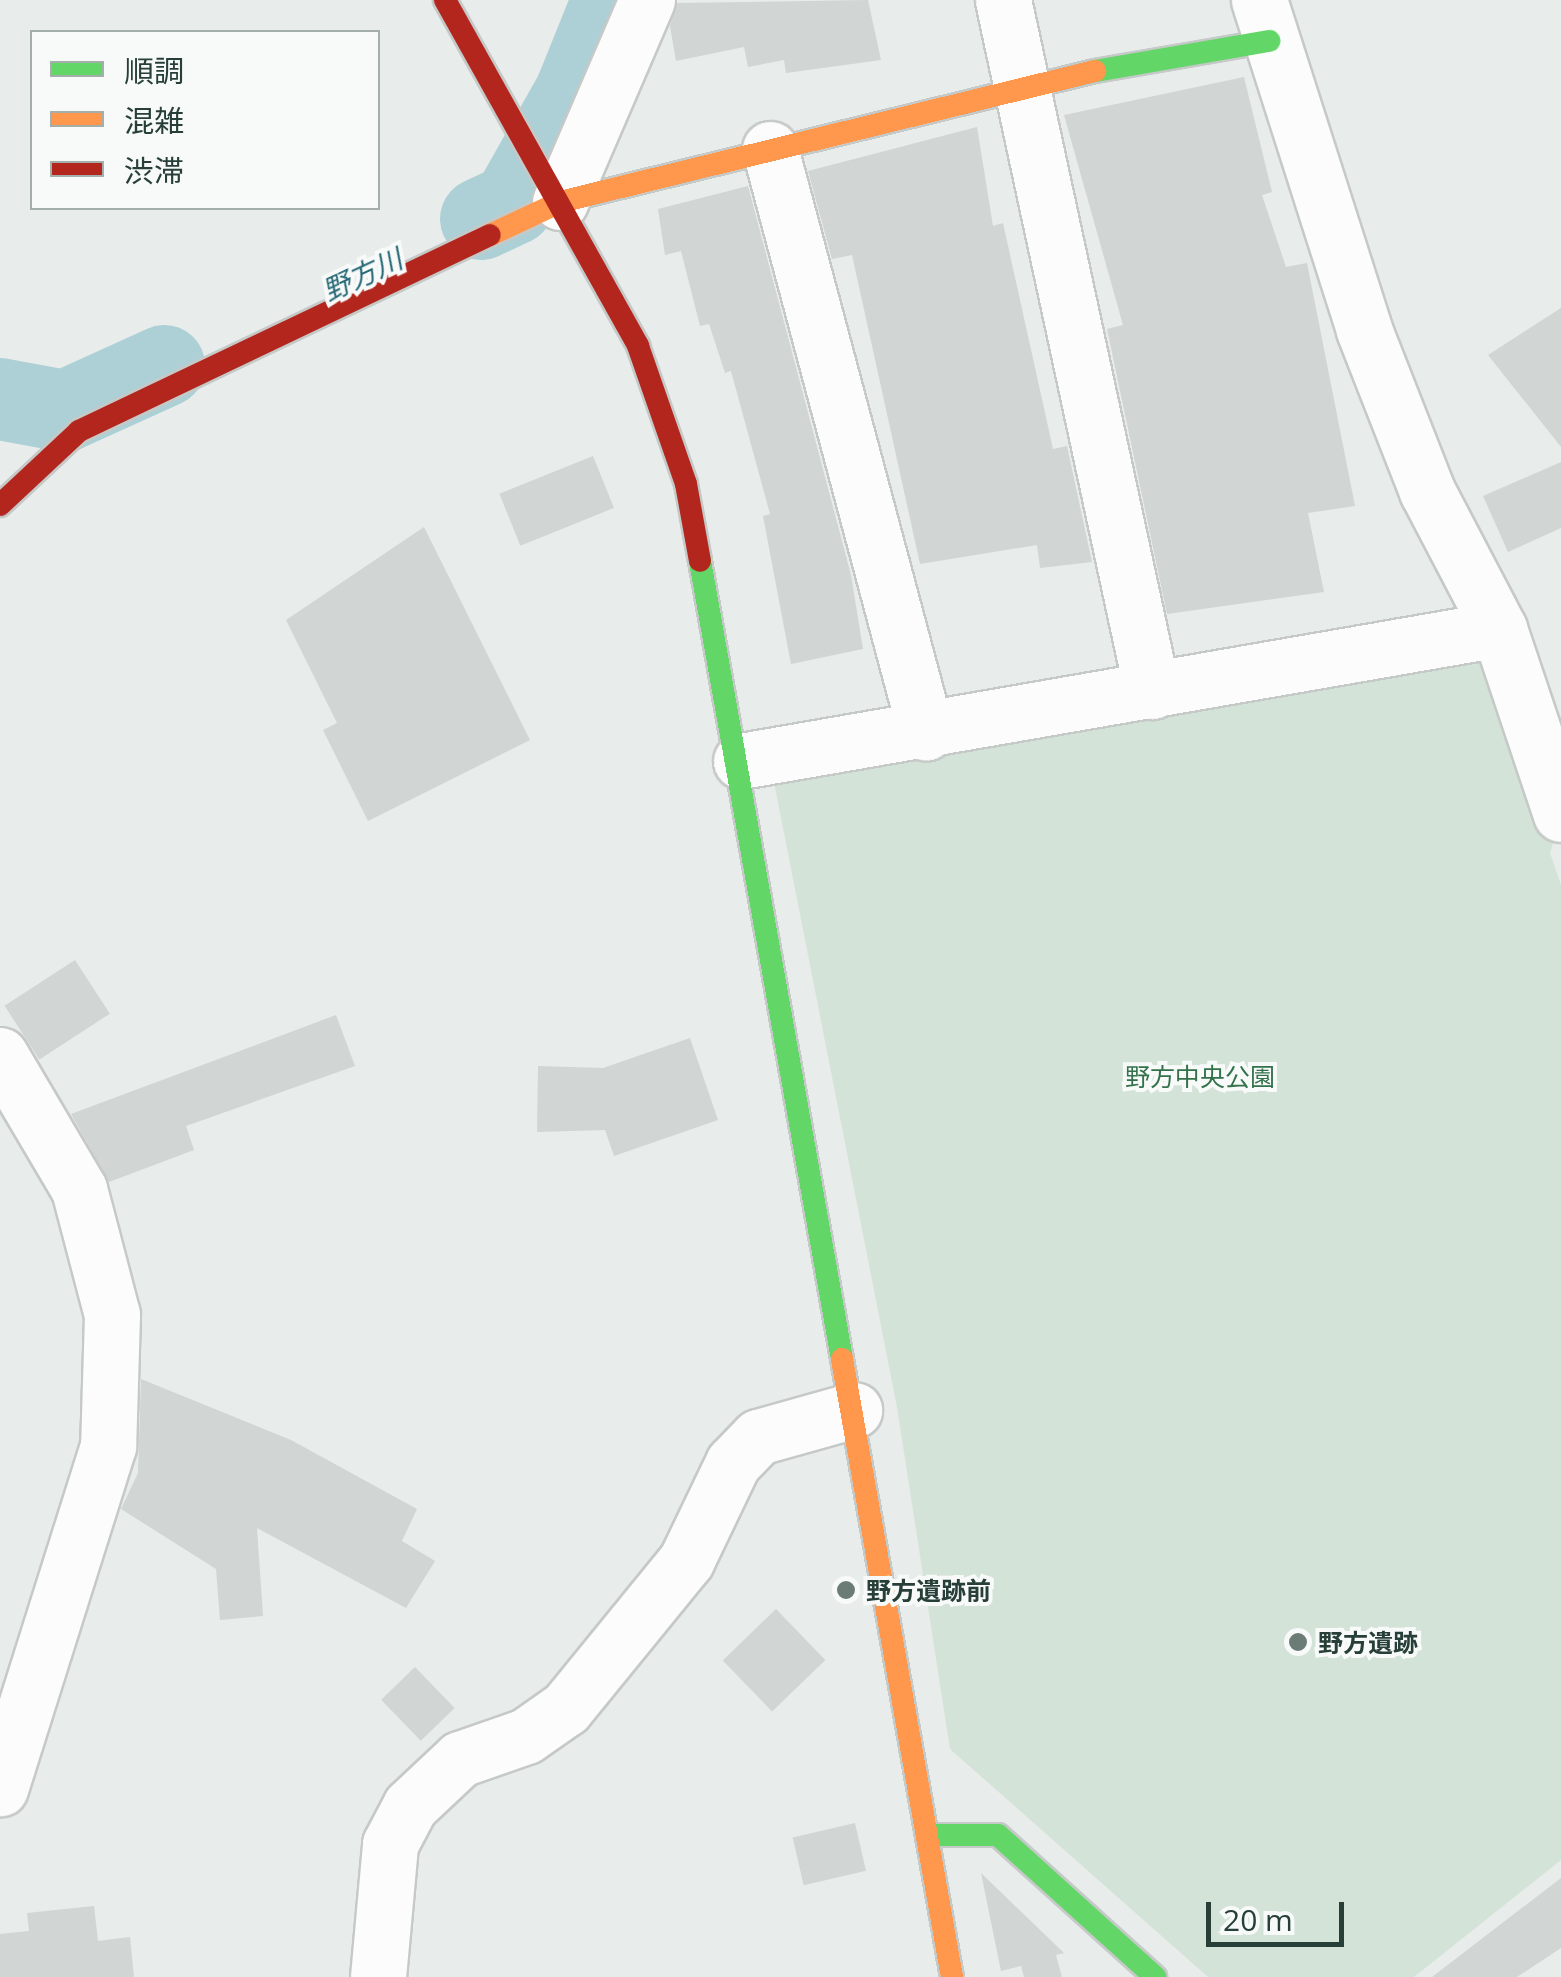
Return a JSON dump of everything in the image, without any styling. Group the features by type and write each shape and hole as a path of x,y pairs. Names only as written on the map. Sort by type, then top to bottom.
{"street":[{"path":"445,0 638,346 670,424 741,761 952,1977"},
{"path":"560,202 647,0"},
{"path":"1003,0 1152,692"},
{"path":"0,505 80,431 560,202 1264,20 1364,330 1427,490 1499,629 1557,792"},
{"path":"770,149 926,733"},
{"path":"741,761 926,733 1499,629"},
{"path":"0,1056 79,1189 112,1315 108,1446 0,1788"},
{"path":"378,1977 390,1844 410,1806 460,1760 526,1736 566,1708 686,1562 733,1462 758,1438 854,1410"},
{"path":"930,1835 998,1836 1155,1977"}],"green space":[{"name":"野方中央公園","path":"1479,660 1554,840 1550,853 1561,885 1561,1860 1414,1977 1208,1977 950,1749 897,1407 774,782"}],"building":[{"path":"868,0 881,60 786,73 784,60 748,67 744,47 676,61 670,26 677,3"},
{"path":"1244,77 1272,192 1262,195 1286,267 1307,263 1355,506 1308,513 1324,592 1167,614 1107,329 1123,325 1064,115"},
{"path":"977,127 993,226 1003,223 1053,449 1067,446 1092,562 1040,568 1037,545 920,564 852,255 832,259 808,171"},
{"path":"748,186 851,575 863,649 791,664 763,516 770,514 731,371 725,373 709,324 700,326 681,251 665,255 658,209"},
{"path":"1561,308 1561,447 1488,355"},
{"path":"593,456 614,508 520,546 499,494"},
{"path":"1561,462 1561,528 1508,552 1483,496"},
{"path":"424,527 530,740 368,821 323,730 337,723 286,620"},
{"path":"75,960 110,1014 39,1059 5,1006"},
{"path":"336,1015 355,1066 186,1126 194,1150 109,1182 71,1114"},
{"path":"690,1038 718,1120 614,1156 605,1130 537,1132 538,1066 603,1068"},
{"path":"141,1379 291,1440 417,1509 402,1541 435,1561 406,1608 257,1528 263,1616 220,1620 216,1569 121,1509 138,1473"},
{"path":"776,1609 825,1660 772,1711 723,1660"},
{"path":"415,1667 455,1708 421,1741 381,1700"},
{"path":"855,1823 866,1871 804,1885 793,1837"},
{"path":"981,1873 1064,1953 1056,1955 1062,1977 1024,1977 1021,1966 1001,1971"},
{"path":"1561,1878 1561,1948 1517,1977 1432,1977"},
{"path":"94,1906 98,1941 130,1937 134,1977 0,1977 0,1934 29,1931 27,1913"}],"waterway":[{"name":"野方川","path":"481,219 513,204 575,94 613,0"},
{"name":"野方川","path":"0,399 65,411 164,366"}],"traffic: fast":[{"path":"1095,71 1269,41"},
{"path":"700,561 842,1359"},
{"path":"930,1835 998,1835 1155,1977"}],"traffic: slow":[{"path":"490,235 560,202 1095,71"},
{"path":"842,1359 952,1977"}],"traffic: jam":[{"path":"445,0 638,346 686,484 700,561"},
{"path":"0,505 79,431 490,235"}],"place":[{"name":"野方遺跡前","path":"846,1590"},
{"name":"野方遺跡","path":"1298,1642"}]}
